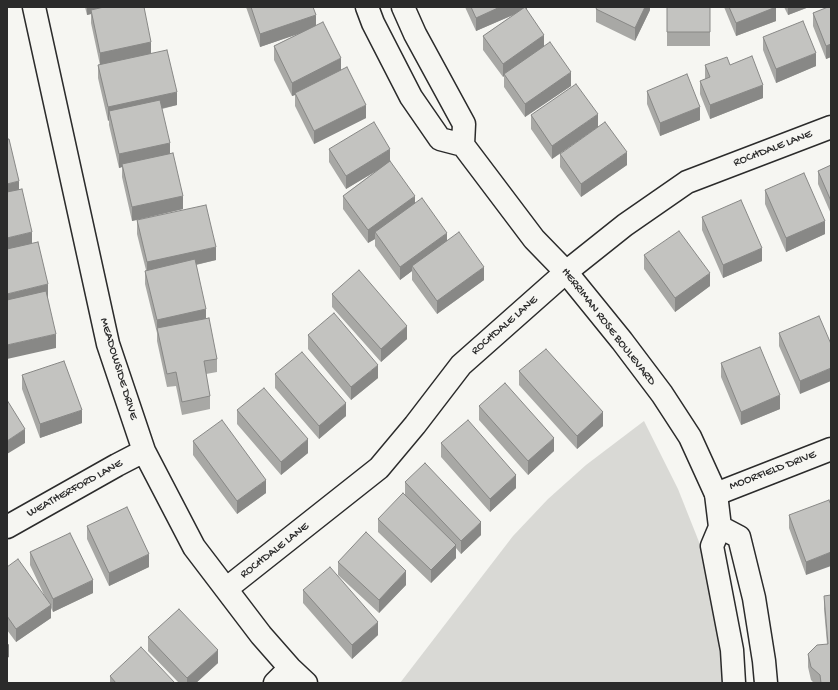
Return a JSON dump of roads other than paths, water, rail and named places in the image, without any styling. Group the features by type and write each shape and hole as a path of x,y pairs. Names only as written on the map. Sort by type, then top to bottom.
{"street":[{"name":"MEADOWSIDE DRIVE","path":"34,7 108,344 144,451 194,547 261,636 283,676 306,683"},
{"path":"368,7 374,23 411,97 440,139 464,145 464,124 415,34 403,7"},
{"name":"ROCHDALE LANE","path":"226,589 379,468 415,425 461,365 566,272 625,225 687,182 831,126"},
{"name":"HERRIMAN ROSE BOULEVARD","path":"464,145 534,239 566,272 622,341 662,394 690,437 716,494 720,527 712,546 732,650 734,683"},
{"name":"MOORFIELD DRIVE","path":"716,494 831,449"},
{"name":"WEATHERFORD LANE","path":"7,527 144,451"},
{"path":"720,527 739,537 754,598 766,683"}]}
